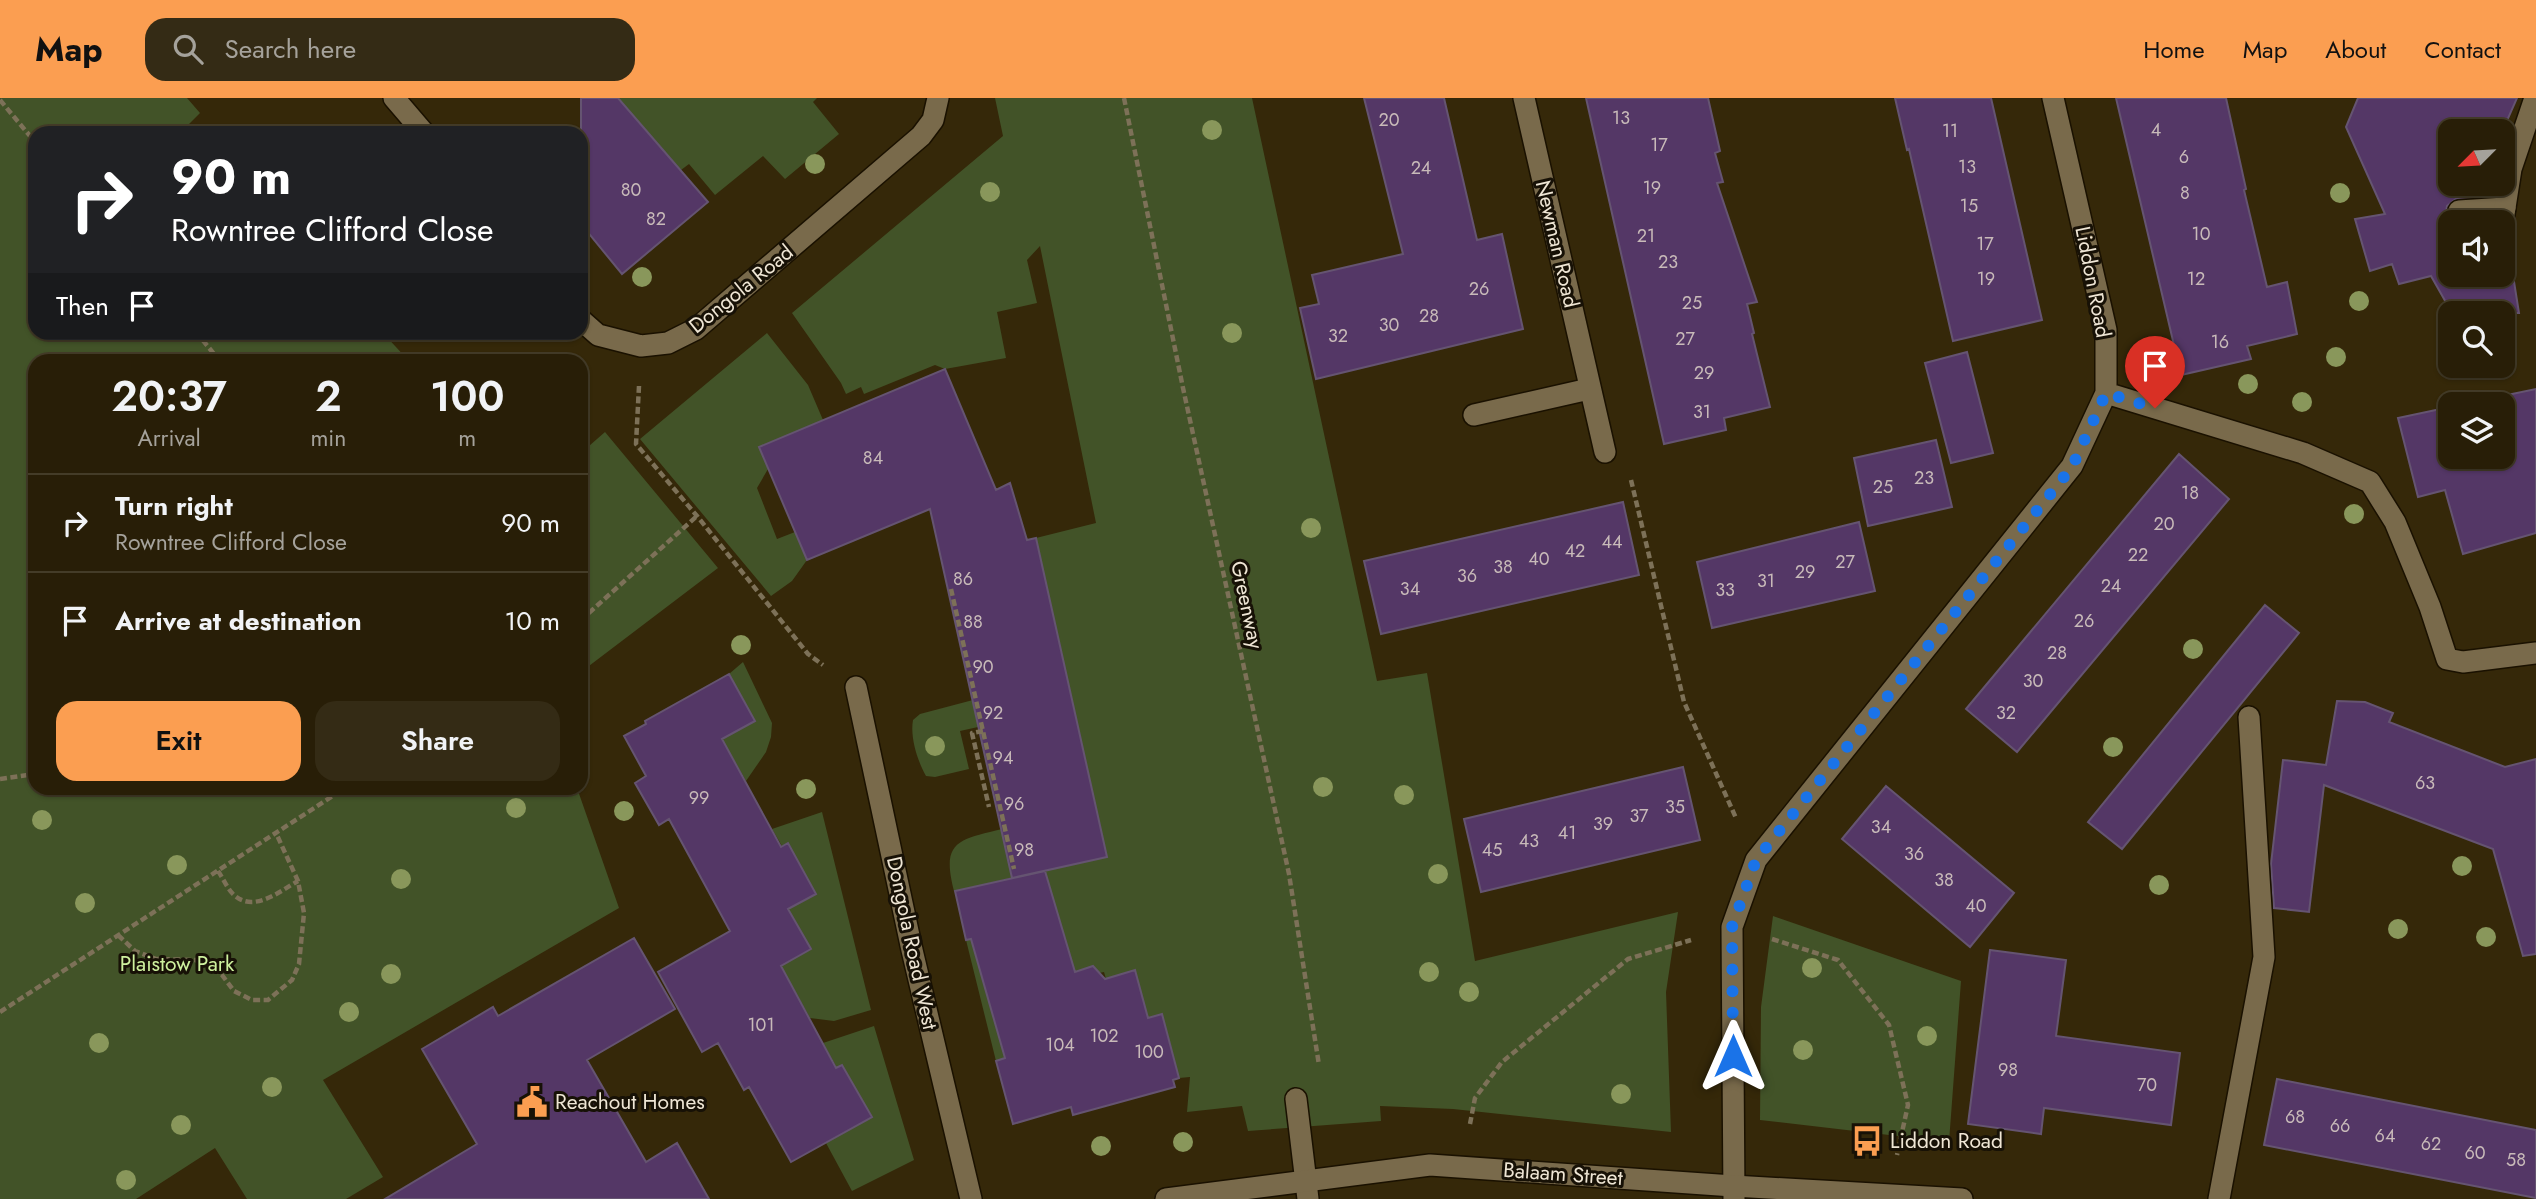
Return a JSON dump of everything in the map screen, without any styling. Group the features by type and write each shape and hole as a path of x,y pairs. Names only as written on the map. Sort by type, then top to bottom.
{"street":[{"path":"394,98 418,126"},
{"name":"Dongola Road","path":"588,326 598,335 641,346 668,343 696,329 819,226 920,136 933,120 938,98"},
{"name":"Newman Road","path":"1524,98 1605,452"},
{"name":"Liddon Road","path":"1734,1193 1732,927 1756,860 2072,467 2106,393 2106,330 2053,98"},
{"path":"2505,210 2511,169 2535,98"},
{"path":"1474,415 1590,390"},
{"path":"2106,393 2303,453 2370,482 2395,522 2430,607 2447,659 2463,662 2536,653"},
{"name":"Dongola Road West","path":"856,688 912,950 971,1199"},
{"path":"2219,1199 2264,957 2249,717"},
{"path":"1296,1099 1306,1189"},
{"name":"Balaam Street","path":"1166,1199 1306,1189 1430,1165 1734,1193 1962,1199"}],"path":[{"name":"Greenway","path":"1124,98 1183,388 1289,874 1320,1072"},
{"path":"0,100 28,134"},
{"path":"203,340 214,354"},
{"path":"641,346 636,444 808,654 856,688"},
{"path":"1605,452 1609,470 1627,465 1684,702 1756,860"},
{"path":"588,614 697,516"},
{"path":"951,589 1014,869"},
{"path":"984,731 972,733 989,807"},
{"path":"0,779 28,775"},
{"path":"0,1012 334,795"},
{"path":"118,935 135,951 156,959 195,960 208,964 222,975 234,991 252,1000 268,1000 292,980 299,964 304,914 298,881 276,832"},
{"path":"218,870 234,895 249,903 264,900 298,881"},
{"path":"1470,1124 1475,1098 1502,1062 1628,960 1732,927 1838,960 1889,1026 1908,1105 1889,1195"}],"green space":[{"name":"Plaistow Park","path":"0,98 187,98 200,113 189,126 28,126 28,340 389,340 402,354 28,354 28,795 579,795 619,908 323,1080 383,1177 346,1199 247,1199 215,1148 136,1199 0,1199"},
{"path":"616,98 817,98 813,102 839,134 785,179 763,156 715,195 689,164 681,170"},
{"path":"995,98 1252,98 1377,681 1427,673 1475,961 1678,912 1666,992 1671,1132 1453,1109 1380,1106 1381,1121 1248,1131 1242,1106 1187,1112 1190,1077 1179,1078 1162,1014 1148,1018 1135,970 1106,979 1104,972 1099,973 1093,966 1083,969 1079,978 988,998 1005,1058 996,1061 966,940 1009,930 1053,899 1045,871 1107,857 1036,538 1096,523 1040,246 1027,260 1037,303 997,312 1006,358 945,369 935,365 864,394 861,387 846,394 792,313 1003,136"},
{"path":"767,333 808,385 823,420 759,447 768,469 757,488 777,539 795,532 807,560 792,581 771,596 640,439"},
{"path":"605,432 718,568 588,667 588,447"},
{"path":"743,662 772,723 766,752 746,781 722,739 754,721 729,674"},
{"path":"973,700 978,727 960,731 969,769 935,777 926,776 915,748 913,720 920,714"},
{"path":"822,812 871,1010 834,1021 810,1018 781,966 811,949 788,909 816,894 788,843 782,846 772,829"},
{"path":"1002,829 1012,878 954,891 950,862 957,845 974,836"},
{"path":"1773,916 1961,981 1949,1142 1760,1120 1761,1007"},
{"path":"874,1026 914,1160 852,1191 826,1143 872,1117 842,1065 837,1068 823,1043"}],"building":[{"path":"581,98 618,98 708,202 622,274 588,233 588,126 581,126"},
{"path":"1364,98 1444,98 1477,240 1502,234 1523,329 1316,379 1300,308 1319,304 1312,275 1403,254"},
{"path":"1586,98 1708,98 1720,151 1715,153 1723,182 1717,183 1757,302 1747,304 1770,407 1724,418 1726,430 1664,444"},
{"path":"1895,98 1991,98 2042,320 1953,341"},
{"path":"2116,98 2226,98 2267,287 2287,282 2297,334 2247,346 2251,359 2181,375"},
{"path":"2358,98 2517,98 2508,119 2438,119 2438,196 2475,196 2457,198 2447,206 2446,210 2438,210 2438,287 2515,287 2519,313 2515,313 2515,301 2445,301 2431,276 2399,284 2392,264 2370,271 2355,219 2385,214 2346,127"},
{"path":"1967,352 1993,453 1951,463 1925,363"},
{"path":"945,369 996,490 1010,483 1027,540 1036,538 1107,857 1012,878 930,509 807,560 759,447"},
{"path":"2536,389 2536,533 2463,554 2445,490 2418,497 2398,418 2438,410 2438,469 2515,469 2515,393"},
{"path":"1936,440 1952,507 1868,526 1854,458"},
{"path":"2179,454 2229,499 2017,752 1966,709"},
{"path":"1623,502 1639,575 1381,634 1364,561"},
{"path":"1859,522 1875,591 1712,628 1697,562"},
{"path":"2265,605 2299,633 2122,849 2088,822"},
{"path":"729,674 755,721 722,739 781,847 788,843 816,894 788,909 811,949 781,966 836,1068 842,1065 872,1117 791,1162 749,1087 744,1090 718,1043 702,1052 658,972 730,931 669,819 659,825 635,783 646,776 624,736 646,724 645,721"},
{"path":"2337,701 2365,702 2393,713 2389,722 2505,767 2536,759 2536,954 2523,956 2493,849 2324,785 2309,912 2274,908 2271,864 2283,760 2326,765"},
{"path":"1683,767 1700,840 1481,892 1464,819"},
{"path":"1886,786 2014,893 1970,947 1842,839"},
{"path":"1045,871 1075,972 1093,966 1105,979 1135,970 1148,1018 1162,1014 1179,1078 1173,1080 1175,1087 1073,1115 1071,1107 1013,1124 996,1061 1005,1058 971,939 966,940 955,891"},
{"name":"Reachout Homes","path":"634,938 675,1009 587,1060 646,1162 677,1143 709,1199 385,1199 477,1144 422,1049 493,1007 498,1016"},
{"path":"1990,950 2066,960 2056,1036 2180,1053 2171,1125 2044,1108 2041,1134 1968,1124"},
{"path":"2277,1079 2536,1130 2536,1198 2264,1145"}],"place":[{"name":"Reachout Homes","path":"532,1102"},
{"name":"Liddon Road","path":"1867,1141"}],"route":[{"path":"1733,1056 1732,927 1756,860 2072,467 2106,393 2155,408"}]}
